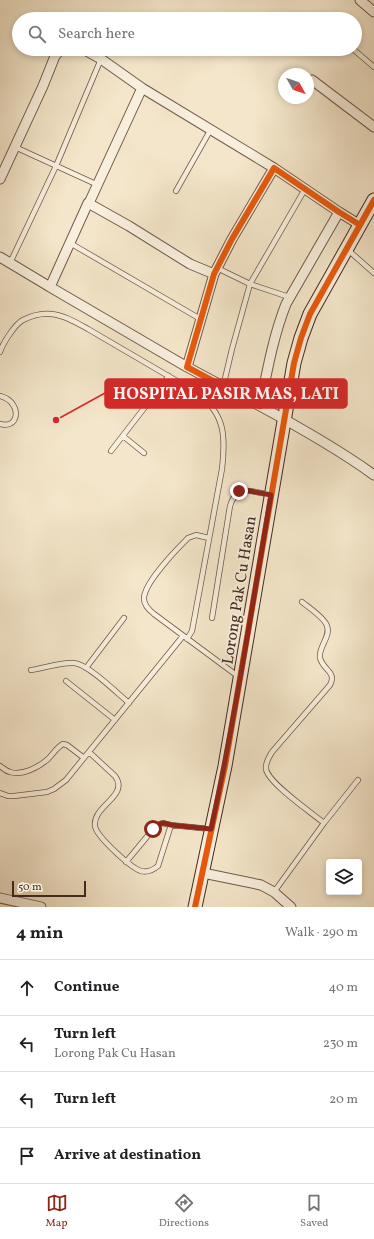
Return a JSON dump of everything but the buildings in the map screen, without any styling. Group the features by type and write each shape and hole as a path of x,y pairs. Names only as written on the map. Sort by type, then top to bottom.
{"street":[{"path":"360,0 374,12"},
{"path":"0,179 44,86 55,56"},
{"path":"96,56 142,88 274,168 360,225"},
{"path":"314,82 374,127"},
{"path":"50,287 142,88"},
{"path":"187,367 216,271 232,239 274,168"},
{"name":"Lorong Pak Cu Hasan","path":"195,907 225,766 294,363 310,314 374,200"},
{"path":"89,203 190,264 216,271"},
{"path":"260,406 279,322 289,297 339,212"},
{"path":"0,257 187,367 284,419 357,463 374,475"},
{"path":"203,873 261,885 274,892 291,907"},
{"path":"0,898 41,907"}],"lane":[{"path":"362,56 374,66"},
{"path":"10,263 56,166 101,59"},
{"path":"176,191 211,129"},
{"path":"15,147 98,185"},
{"path":"223,387 250,284 305,189"},
{"path":"70,243 202,320"},
{"path":"346,249 374,273"},
{"path":"216,271 289,297"},
{"path":"0,352 6,339 22,320 41,314 61,316 72,320 204,398 216,413 222,427 224,444 223,458 192,631 129,703 66,780 54,789 47,792 14,796 8,796 0,793"},
{"path":"111,450 169,376"},
{"path":"0,396 11,402 16,415 10,424 0,424"},
{"path":"123,436 144,453"},
{"path":"212,618 230,506 233,498 242,490 271,495"},
{"path":"209,538 196,535 188,538 150,582 144,594 144,600 148,609 185,638 241,678"},
{"path":"302,602 325,622 327,626 327,636 320,651 320,658 331,674 332,680 330,685 272,752 268,758 266,769 271,779 324,823"},
{"path":"86,668 124,618"},
{"path":"31,670 73,663 86,668 129,703"},
{"path":"66,681 115,720"},
{"path":"0,766 11,773 17,774 24,772 42,764 59,746 63,744 67,745 84,758"},
{"path":"89,752 117,778 118,787 116,793 97,815 95,822 96,830 103,840 126,862 140,871 146,872 154,870 158,866 171,825"},
{"path":"274,892 324,823 358,780"},
{"path":"126,862 155,827 162,823 211,829"}],"cycle path":[{"path":"260,406 187,367 214,274 232,239 274,168 360,225"},
{"path":"195,907 225,766 294,363 310,314 374,200"}],"place":[{"name":"HOSPITAL PASIR MAS, LATI","path":"56,420"}],"route":[{"path":"153,829 157,825 164,823 211,829 225,766 241,678 271,495 245,490 239,491"}]}
